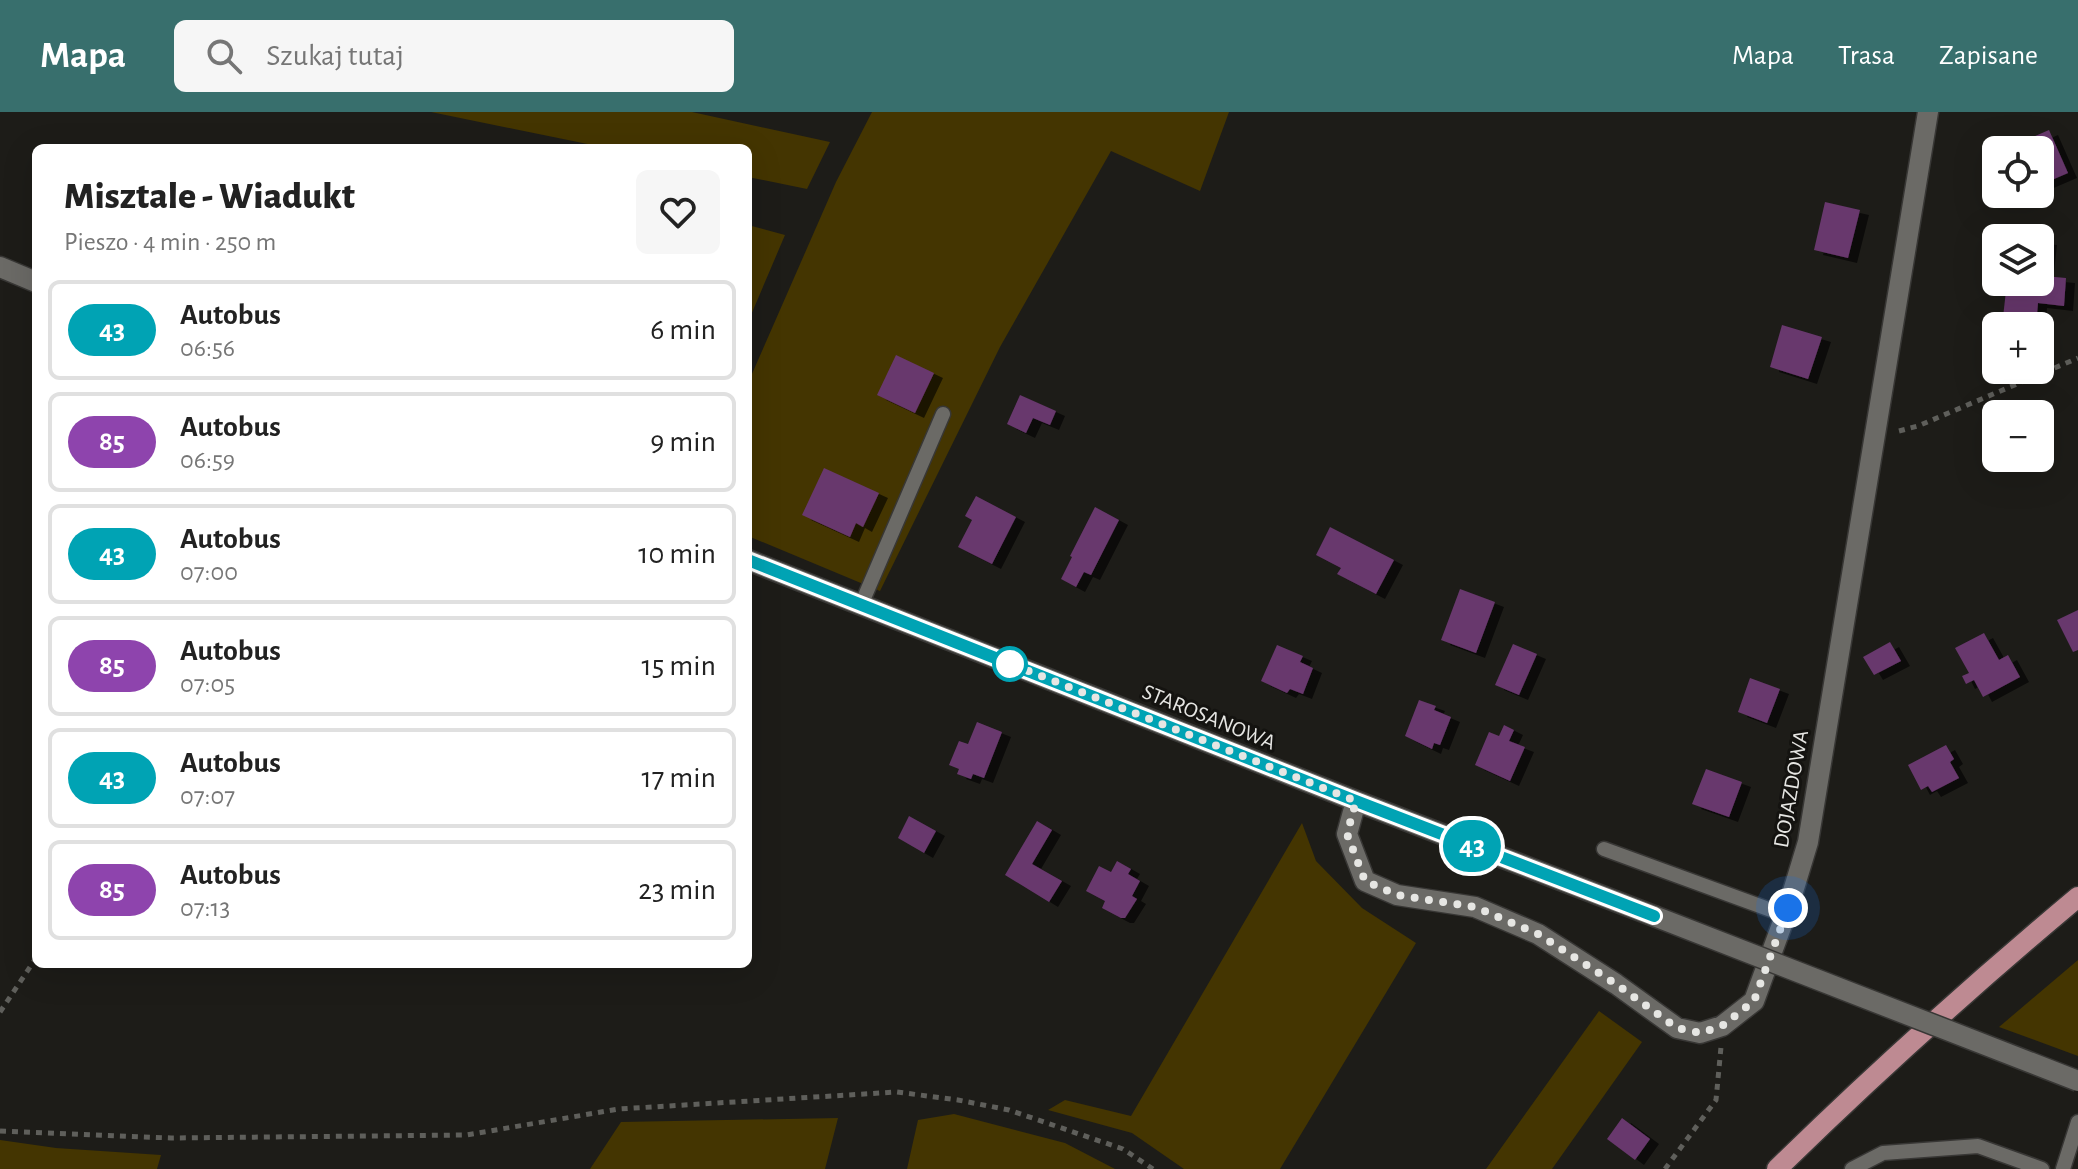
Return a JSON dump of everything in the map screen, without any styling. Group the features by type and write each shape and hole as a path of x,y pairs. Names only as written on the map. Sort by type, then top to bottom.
{"main road":[{"path":"1777,1169 1854,1093 1977,982 2078,897"}],"street":[{"name":"DOJAZDOWA","path":"1722,1026 1754,1001 1808,842 1928,112"},
{"path":"0,267 32,280"},
{"name":"STAROSANOWA","path":"752,562 1356,801 2078,1081"},
{"path":"1356,801 1347,834 1365,881 1397,895 1475,907 1538,934 1677,1028 1700,1033 1722,1026"}],"lane":[{"path":"861,605 943,414"},
{"path":"1604,849 1785,915"},
{"path":"2063,1169 2078,1122"},
{"path":"1852,1169 1883,1153 1978,1146 2042,1169"}],"path":[{"path":"1874,436 1918,426 2078,358"},
{"path":"0,1012 32,964"},
{"path":"1665,1169 1716,1100 1722,1026"},
{"path":"0,1131 171,1138 466,1135 619,1109 897,1092 1009,1110 1123,1149 1153,1169"}],"shaded area":[{"path":"431,112 692,112 830,142 807,189 752,178 752,144 587,144"},
{"path":"872,112 1229,112 1200,191 1111,151 1000,347 880,591 752,538 752,374 836,182"},
{"path":"752,226 785,235 752,313"},
{"path":"1302,823 1316,861 1362,908 1416,943 1280,1169 1184,1169 1132,1133 1048,1110 1065,1100 1131,1116"},
{"path":"2078,960 2078,1056 1999,1027"},
{"path":"1599,1011 1642,1042 1552,1169 1486,1169"},
{"path":"954,1114 1065,1143 1115,1169 907,1169 918,1120"},
{"path":"838,1118 825,1169 590,1169 621,1122"},
{"path":"0,1140 56,1148 161,1155 157,1169 0,1169"}],"building":[{"path":"2049,130 2052,136 2035,136"},
{"path":"2054,141 2068,173 2054,179"},
{"path":"1825,202 1860,210 1848,258 1814,250"},
{"path":"2054,277 2066,278 2064,306 2038,303 2037,312 2004,312 2005,296 2054,296"},
{"path":"1782,325 1822,337 1808,379 1770,367"},
{"path":"896,355 934,373 915,413 877,395"},
{"path":"1020,395 1056,411 1050,425 1033,418 1026,433 1007,424"},
{"path":"824,468 879,493 863,527 856,523 850,537 802,515"},
{"path":"976,496 1016,517 992,564 958,547 972,520 965,516"},
{"path":"1095,507 1119,520 1091,575 1084,572 1076,587 1061,579"},
{"path":"1330,527 1394,560 1376,594 1337,574 1341,568 1316,555"},
{"path":"1460,589 1495,602 1476,653 1441,640"},
{"path":"2078,610 2078,650 2073,652 2057,620"},
{"path":"1984,633 1999,660 2008,655 2020,677 1983,697 1974,680 1966,684 1962,676 1969,673 1955,648"},
{"path":"1890,642 1901,661 1874,675 1863,657"},
{"path":"1513,644 1537,654 1519,695 1495,685"},
{"path":"1277,645 1303,656 1300,662 1313,668 1303,694 1290,689 1287,693 1261,681"},
{"path":"1750,678 1780,689 1767,723 1738,712"},
{"path":"1419,700 1436,706 1434,710 1451,717 1440,745 1434,743 1432,749 1405,736"},
{"path":"977,722 1002,732 984,778 973,774 971,779 957,774 959,769 949,765 959,741 968,744"},
{"path":"1504,725 1514,730 1509,741 1525,747 1510,781 1475,765 1489,732 1499,736"},
{"path":"1946,745 1954,759 1950,762 1959,778 1932,792 1928,786 1921,790 1908,765"},
{"path":"1706,769 1742,782 1729,817 1692,804"},
{"path":"909,816 936,831 924,853 898,838"},
{"path":"1037,821 1052,830 1032,864 1062,881 1049,902 1005,875"},
{"path":"1117,861 1131,869 1128,874 1140,881 1132,896 1137,899 1125,918 1102,908 1105,901 1086,891 1099,866 1111,872"},
{"path":"1622,1118 1650,1139 1635,1160 1607,1139"}],"bus line":[{"name":"43","path":"752,562 1654,916"}],"route":[{"path":"1010,664 1006,662 1356,801 1347,834 1365,881 1397,895 1475,907 1538,934 1677,1028 1700,1033 1722,1026 1754,1001 1788,908"}]}
